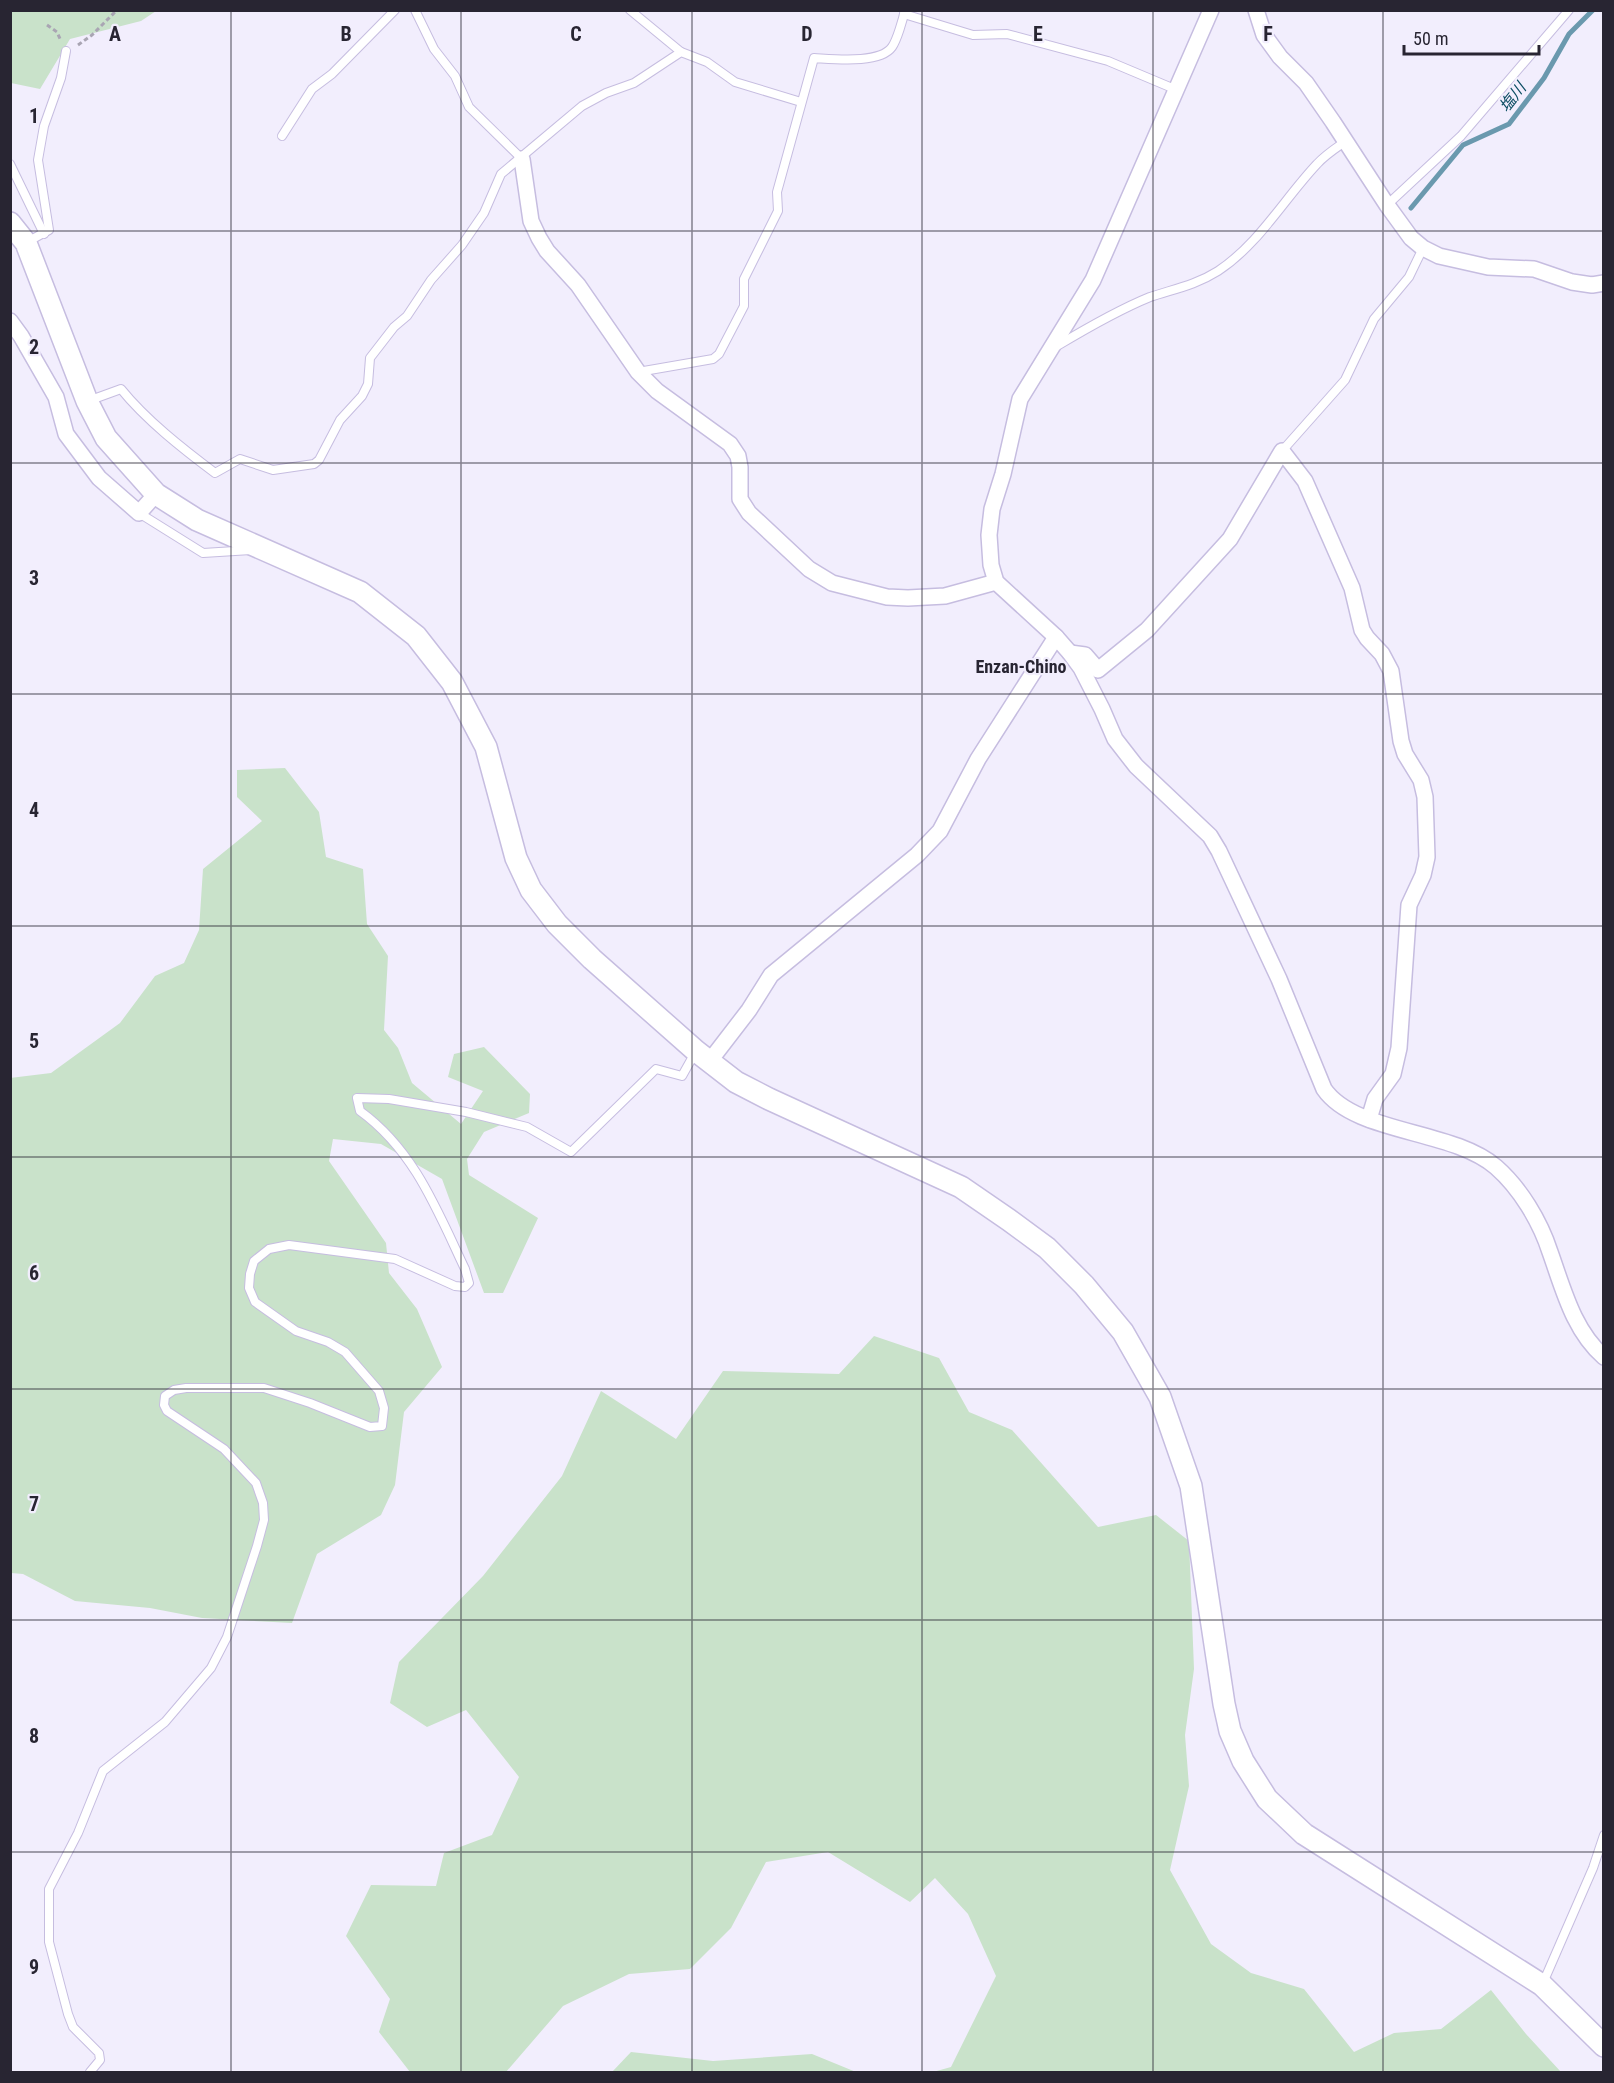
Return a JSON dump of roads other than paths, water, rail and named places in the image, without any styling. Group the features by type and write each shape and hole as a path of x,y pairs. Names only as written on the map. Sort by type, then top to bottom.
{"street":[{"path":"1211,10 1093,280 1020,399 1003,474 992,509 989,535 991,565 996,582 1071,653 1102,709 1115,739 1137,766 1210,836 1219,850 1279,978 1324,1089 1330,1098 1344,1109 1369,1119 1467,1149 1483,1157 1512,1182 1541,1229 1563,1292 1580,1328 1590,1343 1604,1357"},
{"path":"1256,10 1264,35 1280,57 1306,84 1387,205 1411,238 1423,248 1439,256 1488,267 1534,269 1572,282 1600,286"},
{"path":"522,159 531,221 539,238 578,285 638,372 657,391 730,444 738,456 740,499 749,513 809,569 832,583 887,597 945,596 996,582"},
{"path":"10,223 35,238 87,401 106,438 156,494 197,520 360,592 416,636 452,682 486,747 516,858 531,890 557,924 592,960 702,1056 736,1082 961,1187 1047,1248 1084,1285 1124,1332 1160,1397 1178,1443 1191,1486 1230,1731 1249,1770 1268,1799 1304,1833 1542,1985 1604,2046"},
{"path":"10,321 56,398 66,434 99,478 139,513 156,494"},
{"path":"1071,653 1085,655 1098,670 1148,630 1230,538 1282,451 1305,481 1352,588 1362,630 1382,654 1391,671 1401,741 1405,754 1421,780 1425,797 1427,857 1423,875 1409,905 1399,1048 1393,1074 1375,1099 1369,1119"},
{"path":"702,1056 749,1010 771,975 917,855 940,831 978,759 1056,637"}],"lane":[{"path":"282,136 312,89 332,74 395,10"},
{"path":"415,10 435,49 455,76 470,107 522,159"},
{"path":"630,10 681,52 707,62 735,82 801,102"},
{"path":"1387,205 1461,136 1569,10"},
{"path":"638,372 713,359 719,354 744,306 744,279 777,211 777,192 814,58 857,59 880,56 892,47 904,12 973,35 1007,34 1108,61 1177,90"},
{"path":"10,164 35,238 50,230 39,160 44,126 61,78 66,51"},
{"path":"87,401 122,389 130,400 181,447 215,473 240,459 273,470 314,464 319,460 340,420 362,396 368,384 370,358 394,327 407,316 430,280 462,245 484,213 501,174 522,159 582,106 606,93 634,83 681,52"},
{"path":"1050,350 1096,323 1150,297 1188,286 1218,271 1250,245 1319,162 1346,141"},
{"path":"1282,451 1345,380 1374,319 1409,277 1423,248"},
{"path":"139,513 203,553 261,550"},
{"path":"90,2073 100,2060 99,2053 73,2027 68,2014 49,1942 48,1889 78,1833 103,1771 165,1722 211,1668 227,1637 264,1520 263,1503 256,1483 224,1449 166,1411 165,1396 174,1390 186,1388 264,1389 310,1403 370,1427 382,1426 384,1408 379,1391 345,1352 328,1342 296,1331 255,1302 249,1288 254,1261 269,1249 289,1245 395,1260 455,1286 465,1287 469,1283 465,1269 423,1180 399,1146 374,1121 360,1111 357,1098 389,1099 466,1112 527,1127 571,1152 656,1069 682,1076 702,1056"},
{"path":"1542,1985 1593,1868 1604,1835"}],"waterway":[{"name":"塩川","path":"1411,208 1463,145 1509,124 1544,78 1569,34 1593,10"}],"district":[{"name":"Enzan-Chino","path":"1021,667"}]}
